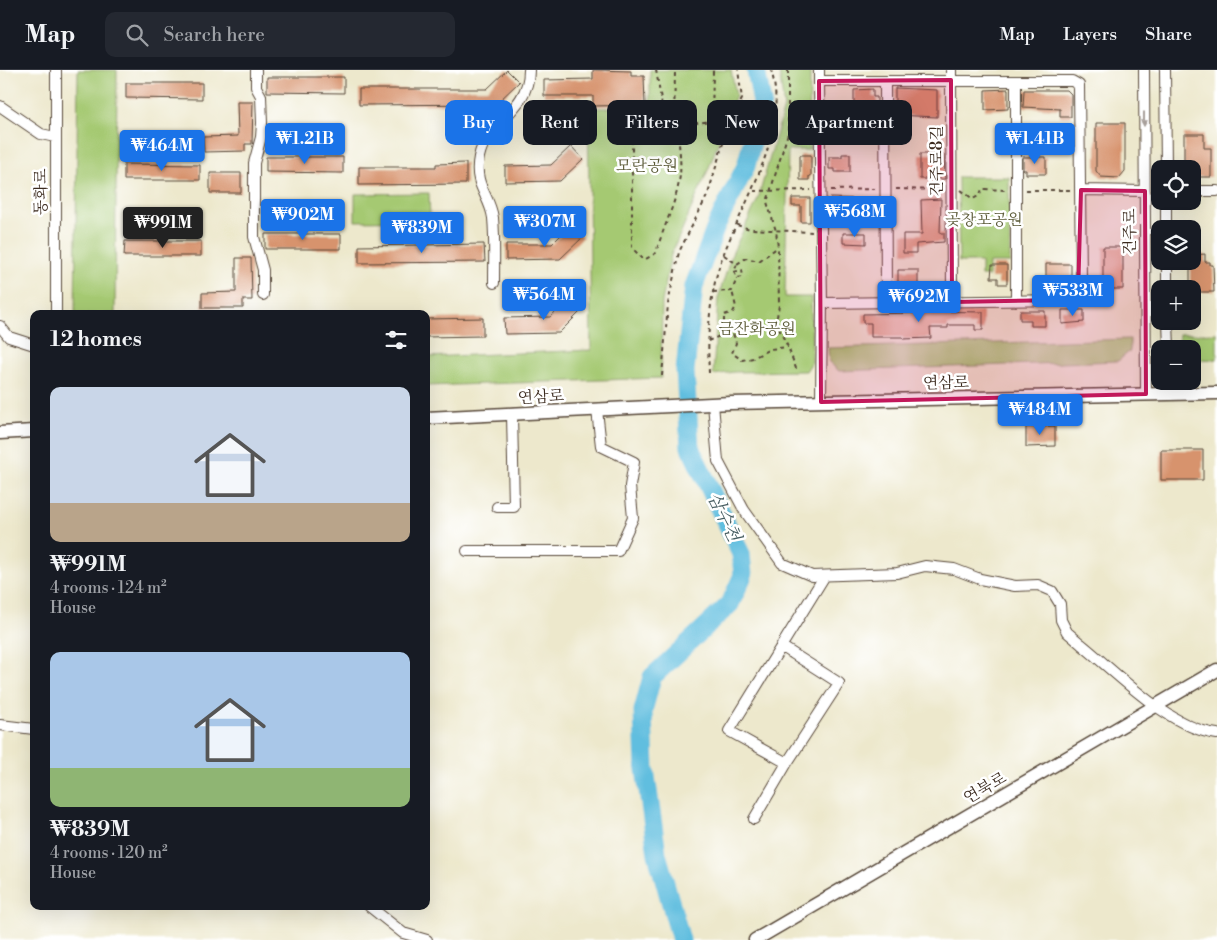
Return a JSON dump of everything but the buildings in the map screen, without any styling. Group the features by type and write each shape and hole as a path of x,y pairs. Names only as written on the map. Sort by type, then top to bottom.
{"main road":[{"name":"연삼로","path":"430,418 709,404 1217,393"},
{"path":"0,432 30,431"},
{"name":"연북로","path":"755,940 1217,670"}],"street":[{"name":"동화로","path":"56,70 56,310"},
{"path":"256,70 256,87 260,96 262,123 261,137 254,163 254,237 263,270 263,295"},
{"path":"494,283 493,216 478,182 479,154 492,132 521,101 526,92 529,70"},
{"path":"819,70 822,303 821,402"},
{"name":"건주로","path":"1144,70 1146,394"},
{"path":"1165,70 1166,160"},
{"path":"819,81 885,81 951,75 1016,80 1072,81 1079,85 1079,294 1063,300 822,303"},
{"name":"건주로8길","path":"951,75 952,302"},
{"path":"1016,80 1016,301"},
{"path":"885,81 886,303"},
{"path":"0,106 41,134 56,137"},
{"path":"1080,190 1145,191"},
{"path":"1201,191 1217,191"},
{"path":"0,326 9,337 30,344"},
{"path":"1170,390 1170,395"},
{"path":"709,404 718,461 744,510 782,563 812,576 897,573 925,566 954,569 980,579 1015,586 1038,585 1052,591 1060,604 1061,620 1067,632 1155,706 1164,713 1204,733 1217,734"},
{"path":"467,551 618,551 633,518 630,486 634,462 601,446 597,410"},
{"path":"497,507 514,507 512,415"},
{"path":"787,763 729,732 824,577"},
{"path":"754,819 787,763 839,684 781,646"},
{"path":"0,725 30,728"},
{"path":"374,910 403,933 427,940"}],"path":[{"path":"656,70 661,100"},
{"path":"674,100 675,70"},
{"path":"697,123 712,121 713,70"},
{"path":"662,376 668,304 679,252 708,194 726,133 742,99 738,70"},
{"path":"709,373 708,342 713,292 723,254 754,191 764,162 776,111 774,80 771,70"},
{"path":"788,70 788,133 767,202 776,231 778,247 779,305 776,323 797,371"},
{"path":"666,129 679,144 680,174 676,198 662,228 656,253 644,260 632,248 632,142 636,132 666,129"},
{"path":"754,191 962,190 973,199 980,196 982,189 1080,190"},
{"path":"738,225 750,229 820,233"},
{"path":"734,272 738,264 746,258 759,261 778,247"},
{"path":"723,254 738,264"},
{"path":"734,272 742,270 743,277 737,278"},
{"path":"734,272 737,278 732,291 736,307 732,312 724,315 724,324 733,333 736,343 732,353 742,360 754,358 770,348 788,347"},
{"path":"713,292 732,291"},
{"path":"708,342 722,335 728,328"}],"highlighted area":[{"path":"951,80 952,302 1063,300 1078,295 1081,190 1145,191 1146,394 821,402 819,81"}],"green space":[{"path":"78,70 117,70 115,310 75,310"},
{"name":"모란공원","path":"650,70 731,70 736,95 734,100 707,100 707,145 717,145 671,255 662,302 661,378 430,386 430,357 591,350 588,145 597,145 597,108 607,108 607,145 697,145 697,100 650,100"},
{"name":"금잔화공원","path":"779,70 810,70 810,100 788,100 788,145 809,145 809,150 788,150 785,297 811,297 812,362 806,371 734,372 713,375 718,298 732,254 758,199 773,145 778,145 778,129 784,108"},
{"name":"곶창포공원","path":"958,177 1009,177 1010,263 989,263 989,276 981,276 981,262 959,262"},
{"path":"429,193 430,220 355,221 355,194"},
{"path":"1217,333 1217,359 1201,360 1201,340 1179,340 1179,334"},
{"path":"1130,339 1130,351 1118,361 839,371 829,362 828,348"}],"waterway":[{"name":"삼수천","path":"681,940 657,854 645,769 643,711 652,677 730,604 743,575 741,554 690,447 685,371 694,286 717,224 746,166 762,103 756,70"}]}
